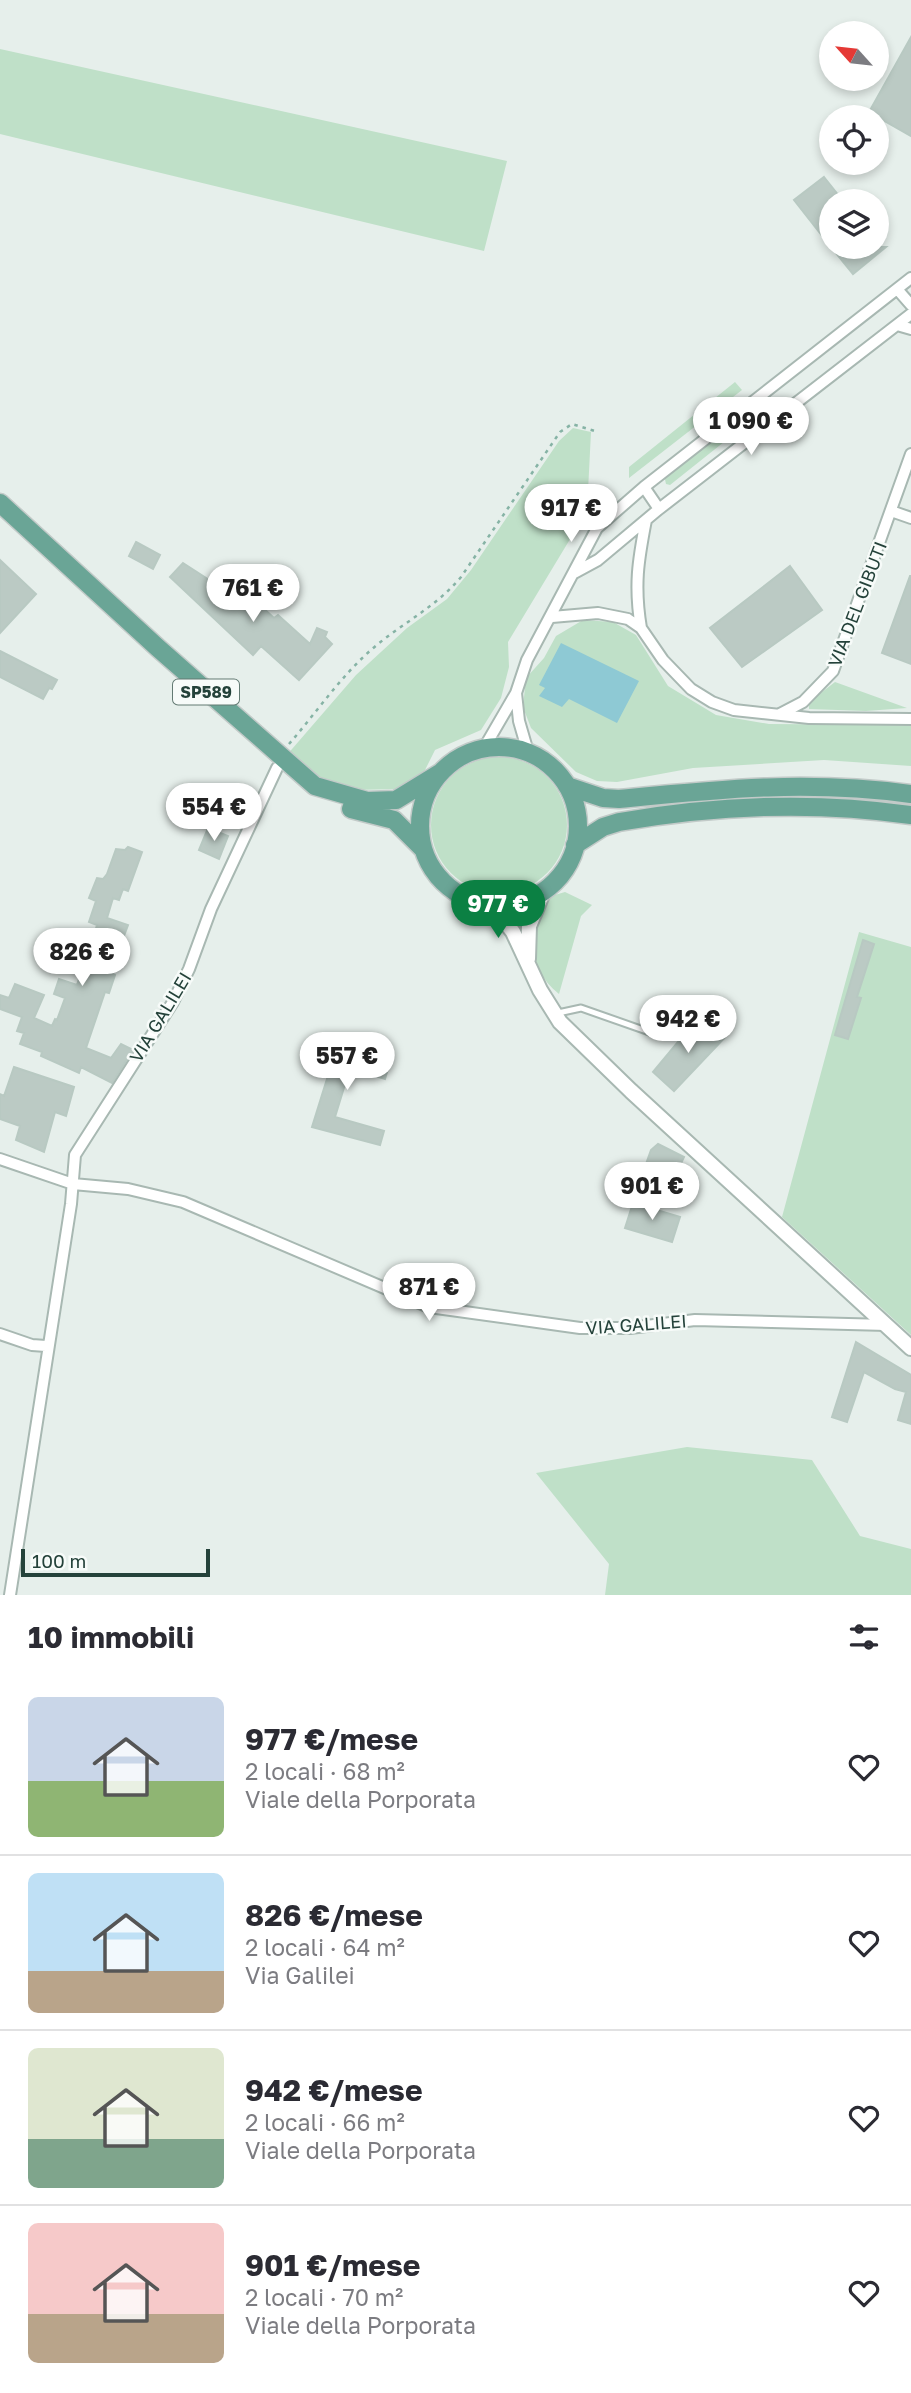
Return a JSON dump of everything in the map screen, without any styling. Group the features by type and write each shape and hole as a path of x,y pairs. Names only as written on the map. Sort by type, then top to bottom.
{"main road":[{"name":"SP589","path":"0,503 307,793 324,802 394,820 422,848"},
{"name":"SP589","path":"0,519 277,762 315,786 367,801 396,800 440,773 453,761 484,748 506,747 528,752 550,766 567,786 575,804 578,825 569,862 558,878 528,899 492,905 469,900 448,887 432,870 422,848 419,827 422,806 440,773"},
{"name":"SP589","path":"567,786 603,798 619,799 775,785 839,787 911,794"},
{"path":"575,845 603,827 619,822 724,808 828,806 911,815"}],"street":[{"path":"484,748 516,694 527,660 597,528 644,487 911,278"},
{"path":"897,289 911,305"},
{"path":"574,573 598,560 659,509 911,314"},
{"path":"897,324 911,329"},
{"name":"VIA DEL GIBUTI","path":"779,714 803,702 833,671 911,454"},
{"path":"644,487 659,509"},
{"path":"891,511 911,518"},
{"path":"641,628 636,573 646,520"},
{"path":"552,617 614,615 628,619 641,628 663,660 691,689 712,702 734,710 809,718 911,719"},
{"path":"516,694 519,721 528,752"},
{"name":"VIA GALILEI","path":"10,1595 46,1346 73,1184 75,1155 173,1002 190,969 211,909 277,762"},
{"path":"527,960 529,926 544,890"},
{"path":"492,905 513,932 540,990 555,1014 631,1091 911,1348"},
{"name":"VIA GALILEI","path":"0,1159 73,1184 128,1189 183,1202 429,1307 580,1328 630,1328 695,1320 887,1325"},
{"path":"0,1334 32,1345 46,1346"}],"lane":[{"path":"555,1014 581,1009 655,1034"}],"path":[{"path":"277,762 370,651 443,597 461,577 560,432 572,424 598,432"}],"green space":[{"path":"0,49 507,161 484,251 0,134"},
{"path":"735,382 742,390 629,478 629,467"},
{"path":"732,423 739,430 670,485 666,484 664,475"},
{"path":"573,428 591,432 587,511 508,642 509,667 501,698 481,730 435,750 425,770 400,789 351,790 308,775 286,756 356,675 407,628 447,599 471,570 559,441"},
{"path":"583,620 613,622 636,635 668,686 716,715 769,724 911,725 911,766 824,760 693,768 617,782 597,781 576,772 531,728 523,707 526,678 544,658 556,636"},
{"path":"835,682 907,708 866,711 809,709 809,702"},
{"path":"499,757 525,762 547,777 562,799 567,825 562,851 547,873 525,888 499,893 473,888 451,873 436,851 431,825 436,799 451,777 473,762"},
{"path":"565,892 592,905 581,916 559,994 541,973 536,961 534,935 548,897"},
{"path":"859,932 911,947 911,1335 782,1217"},
{"path":"687,1447 812,1460 860,1536 911,1549 911,1595 605,1595 609,1564 536,1473"}],"water":[{"path":"561,643 639,681 617,723 569,699 562,707 539,696 545,688 539,685"}],"building":[{"path":"911,37 911,136 889,123 889,105 873,105 881,91 889,91 889,76"},
{"path":"824,177 834,189 819,189 819,232 794,200"},
{"path":"841,259 871,259 853,274"},
{"path":"136,542 160,555 153,569 129,556"},
{"path":"0,560 36,594 0,633"},
{"path":"183,563 217,585 219,583 237,599 241,595 258,610 262,607 274,618 278,615 310,644 317,628 327,632 325,637 332,644 299,680 261,646 253,655 170,577"},
{"path":"790,566 822,610 742,667 710,628"},
{"path":"911,576 911,664 882,653"},
{"path":"0,651 57,680 43,699 0,677"},
{"path":"208,828 228,836 219,859 199,850"},
{"path":"128,847 142,852 128,891 123,889 119,900 113,898 107,918 128,925 110,973 115,975 109,993 105,992 86,1048 111,1058 121,1044 133,1050 112,1083 81,1067 79,1073 41,1056 42,1052 20,1044 24,1033 17,1031 22,1017 0,1009 0,995 9,998 15,984 44,995 34,1018 52,1026 65,998 54,994 59,979 77,985 86,958 97,962 106,936 95,932 97,925 89,922 96,901 89,898 97,878 103,879 107,874 116,849 125,850"},
{"path":"863,940 874,944 857,997 861,998 848,1039 835,1035"},
{"path":"692,1025 729,1033 674,1091 653,1072"},
{"path":"331,1043 390,1062 385,1079 350,1068 335,1117 384,1131 380,1145 312,1127 331,1066 324,1064"},
{"path":"14,1067 74,1087 66,1116 55,1112 44,1152 16,1140 20,1126 0,1119 0,1094 4,1096"},
{"path":"658,1144 684,1157 676,1174 665,1184 646,1164 651,1150"},
{"path":"633,1203 680,1217 672,1242 625,1228"},
{"path":"856,1342 911,1375 911,1424 898,1420 906,1392 864,1372 847,1422 832,1417"}]}
